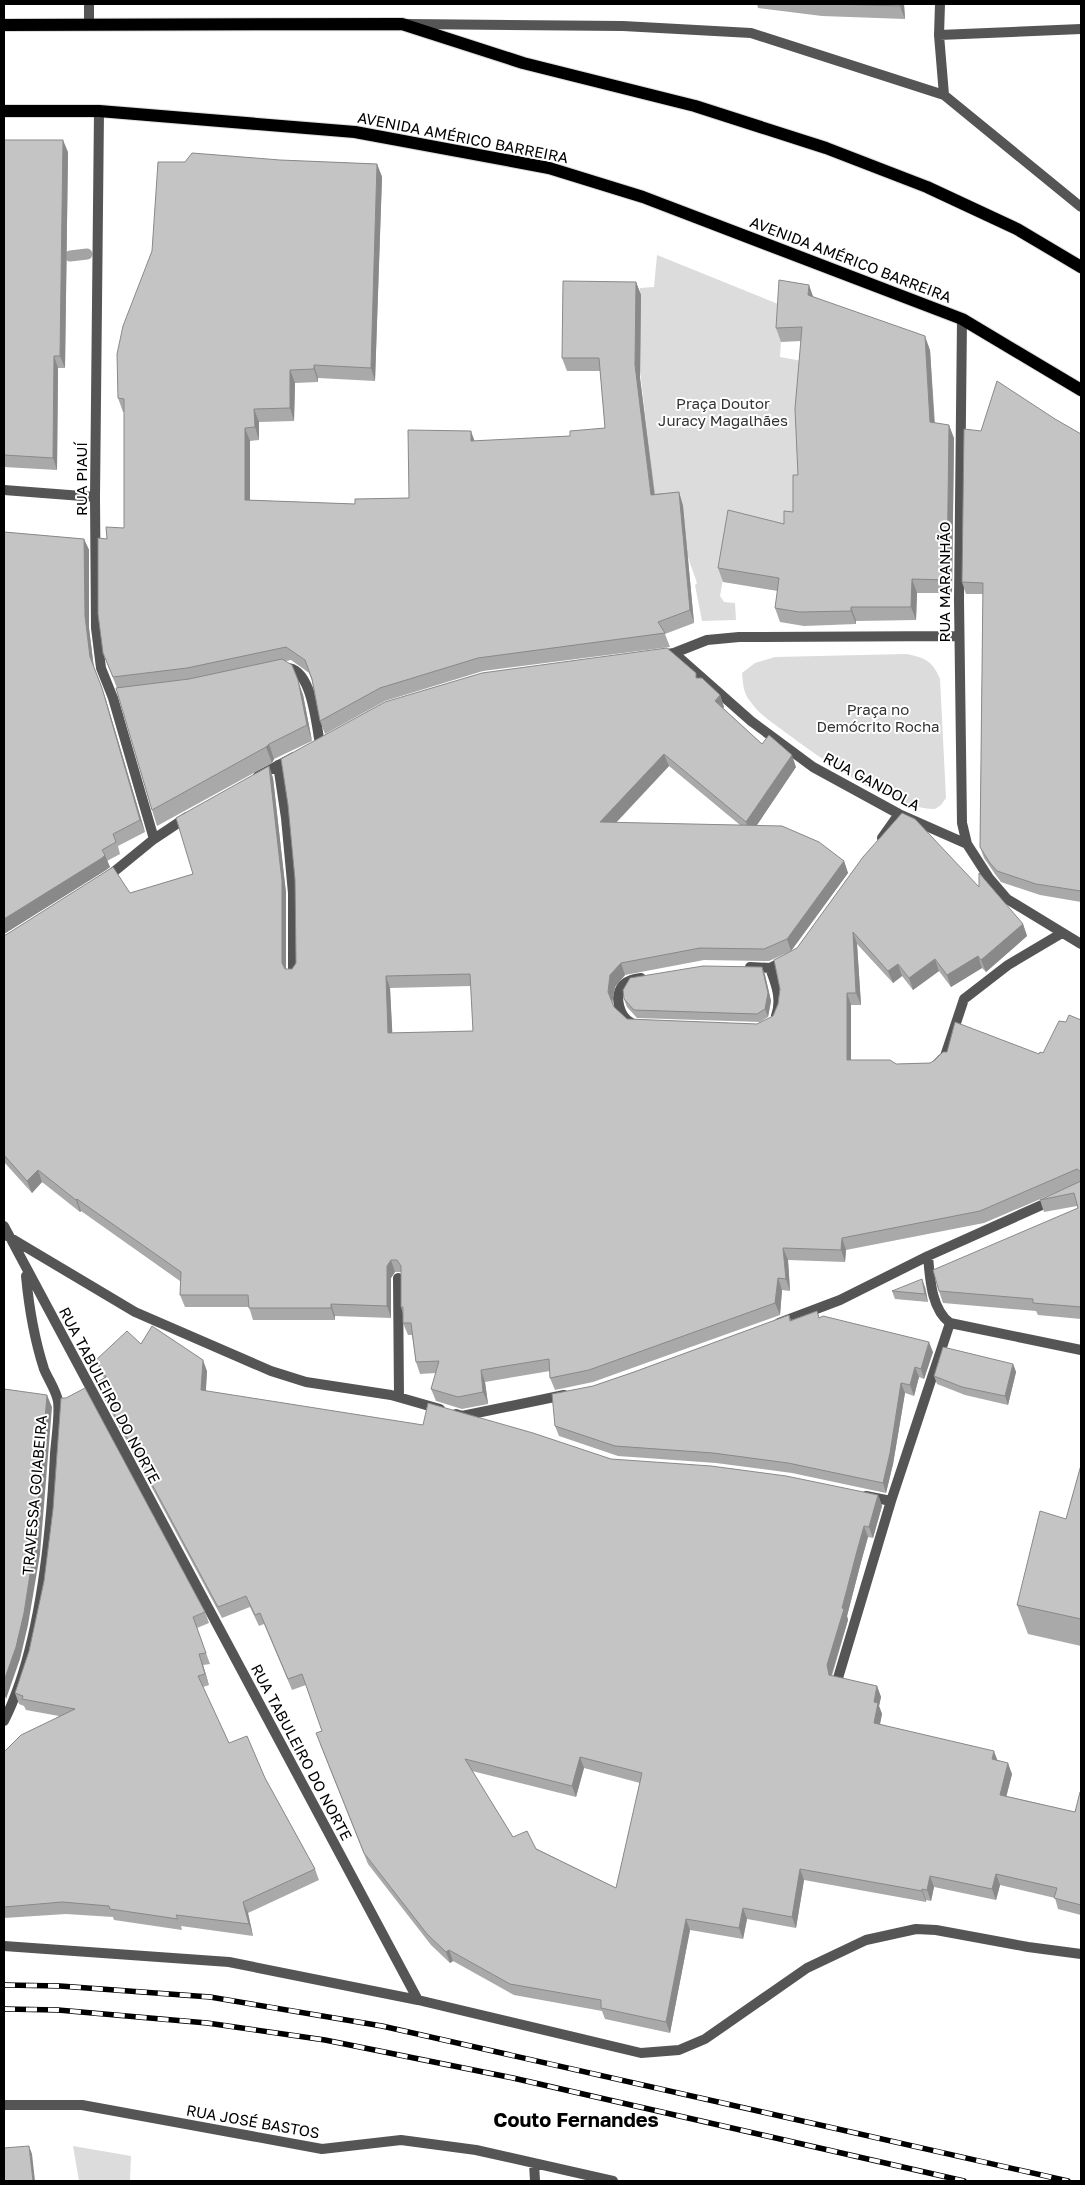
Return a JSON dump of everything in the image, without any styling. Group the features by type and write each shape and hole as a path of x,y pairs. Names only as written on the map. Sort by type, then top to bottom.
{"main road":[{"path":"4,25 402,24 523,62 694,106 826,148 928,187 1017,229 1081,267"},
{"name":"AVENIDA AMÉRICO BARREIRA","path":"4,111 98,111 355,132 549,168 651,200 962,319 1081,390"}],"street":[{"path":"89,4 89,24"},
{"path":"940,4 944,95"},
{"path":"402,24 624,26 752,32 944,95 1081,208"},
{"path":"940,35 1081,29"},
{"name":"RUA PIAUÍ","path":"98,111 95,497 96,628 101,668 117,698 154,839"},
{"name":"RUA MARANHÃO","path":"962,319 959,636 962,823 967,844"},
{"path":"4,490 95,497"},
{"path":"646,657 674,652 707,640 739,637 959,636"},
{"name":"RUA GANDOLA","path":"674,652 751,721 813,767 899,814 967,844"},
{"path":"245,784 316,746 310,693 303,676 289,668 275,670"},
{"path":"278,765 286,818 293,893 293,975"},
{"path":"93,886 110,876 154,839 197,811"},
{"path":"876,847 899,814"},
{"path":"967,844 989,878 1008,899 1081,944"},
{"path":"933,1068 945,1056 964,999 1008,965 1062,933"},
{"path":"742,967 770,968 796,956"},
{"path":"768,1025 774,1022 778,1010 778,991 770,968"},
{"path":"643,1026 627,1021 621,1013 619,991 630,980 649,977"},
{"path":"765,1328 840,1300 928,1256 1066,1194"},
{"path":"4,1226 6,1236 135,1312 271,1372 306,1382 399,1397 482,1421"},
{"name":"RUA TABULEIRO DO NORTE","path":"6,1236 418,2000"},
{"path":"928,1256 931,1284 940,1315 950,1323 1081,1350"},
{"name":"TRAVESSA GOIABEIRA","path":"4,1720 16,1693 32,1636 44,1573 53,1484 53,1400 30,1318 26,1270"},
{"path":"398,1278 399,1397"},
{"path":"838,1678 891,1501 950,1323"},
{"path":"462,1416 576,1393"},
{"path":"854,1494 891,1501"},
{"path":"4,1946 229,1962 418,2000 641,2054 678,2050 705,2039 807,1968 866,1940 916,1929 936,1930 1028,1948 1081,1954"},
{"name":"RUA JOSÉ BASTOS","path":"4,2105 82,2105 322,2149 401,2140 476,2150 613,2181"},
{"path":"534,2163 535,2181"}],"green space":[{"name":"Praça Doutor Juracy Magalhães","path":"657,255 783,306 780,357 813,363 798,525 733,524 720,596 724,602 735,603 736,620 702,621 695,585 697,583 685,549 656,508 640,371 640,288 654,287"},
{"name":"Praça no Demócrito Rocha","path":"906,654 923,658 931,664 940,679 946,798 935,809 917,807 897,800 876,791 833,766 764,716 748,698 744,688 742,673 755,663 775,657"},
{"path":"73,2146 131,2156 130,2181 79,2181"}],"building":[{"path":"833,4 900,4 900,6"},
{"path":"4,140 63,140 60,356 54,356 53,458 4,455"},
{"path":"192,153 280,160 377,164 371,368 314,365 314,369 290,370 290,408 254,409 255,427 245,428 245,500 355,504 355,499 409,498 408,430 471,431 471,441 570,436 570,431 605,428 599,358 562,358 563,281 636,282 635,365 651,495 679,492 690,610 658,622 665,633 478,658 380,688 320,721 312,679 305,660 286,647 187,668 113,677 103,653 98,614 98,538 107,539 106,527 124,528 124,399 118,398 117,354 123,326 152,251 158,162 185,162"},
{"path":"779,280 809,285 808,295 925,336 930,422 949,425 947,580 912,579 911,607 851,607 851,611 799,612 775,608 779,578 718,568 728,510 784,524 784,511 793,512 793,475 798,475 795,409 802,327 776,328"},
{"path":"997,381 1081,434 1081,891 1036,884 997,871 980,847 983,583 962,582 964,429 981,431"},
{"path":"4,532 84,539 85,616 90,657 102,688 140,820 113,834 116,842 102,850 105,855 102,858 4,919"},
{"path":"667,648 696,673 696,678 702,678 720,695 715,701 762,744 769,735 792,755 746,822 664,754 600,822 782,826 819,842 844,861 787,939 764,949 700,948 621,963 610,975 608,992 614,1007 627,1019 757,1024 773,1016 778,1004 780,989 774,960 797,948 863,857 902,813 915,819 979,887 979,873 1023,924 981,960 978,956 947,975 935,959 909,978 898,964 888,971 853,932 856,993 847,993 847,1060 890,1060 896,1064 930,1063 943,1052 947,1052 955,1022 1039,1054 1040,1052 1043,1053 1059,1021 1066,1022 1069,1015 1081,1020 1081,1172 1077,1169 980,1211 842,1238 841,1250 783,1248 786,1279 778,1278 775,1303 589,1370 550,1378 549,1359 481,1370 483,1392 458,1397 431,1389 439,1361 416,1362 411,1323 403,1323 401,1266 397,1260 391,1260 387,1266 387,1306 331,1304 331,1308 249,1308 248,1295 180,1295 181,1272 76,1200 38,1170 27,1181 4,1155 4,936 113,867 130,893 193,874 176,818 269,766 282,881 282,963 285,969 292,969 296,963 295,880 288,805 281,759 385,702 482,673","holes":["470,974 473,1031 388,1033 386,976"]},
{"path":"282,659 292,665 298,680 307,725 269,744 152,810 116,688 189,679"},
{"path":"703,966 762,967 768,993 765,1009 757,1014 634,1010 624,999 623,990 630,978"},
{"path":"1081,1181 1081,1307 1033,1303 1033,1299 939,1291 933,1270 1078,1208 1074,1193 1040,1200"},
{"path":"922,1279 925,1294 892,1291"},
{"path":"817,1311 819,1318 823,1316 929,1342 921,1369 915,1367 910,1385 901,1383 890,1453 883,1483 788,1463 713,1453 615,1446 555,1426 552,1394 593,1386 789,1315 790,1321"},
{"path":"152,1326 203,1360 201,1390 423,1425 428,1403 533,1433 611,1459 711,1466 786,1476 878,1495 869,1527 864,1526 857,1551 842,1608 844,1609 827,1665 829,1675 877,1686 874,1702 878,1703 874,1723 994,1751 992,1759 1008,1763 1000,1795 1075,1812 1080,1792 1081,1905 1054,1898 1057,1888 996,1874 992,1889 930,1876 927,1890 922,1889 922,1891 800,1869 792,1917 743,1908 739,1928 686,1919 666,2022 601,2008 601,2000 510,1984 449,1950 446,1952 427,1934 364,1853 316,1733 322,1731 302,1674 288,1679 260,1613 255,1615 246,1596 218,1607 97,1382 106,1377 96,1360 127,1331 141,1344","holes":["580,1757 642,1773 616,1888 536,1849 527,1831 513,1837 465,1759 572,1786"]},
{"path":"943,1347 1013,1364 1005,1396 962,1387 934,1376"},
{"path":"85,1388 205,1612 193,1617 206,1653 199,1654 205,1674 198,1676 229,1743 247,1736 265,1778 315,1869 243,1902 249,1924 176,1915 178,1919 110,1909 109,1906 62,1902 4,1907 4,1752 21,1735 75,1709 22,1699 23,1696 15,1693 29,1651 44,1581 53,1509 61,1398 66,1398"},
{"path":"4,1389 47,1395 35,1542 24,1613 16,1647 4,1681"},
{"path":"1081,1465 1081,1619 1017,1605 1040,1511 1066,1519"},
{"path":"29,2146 33,2181 4,2181 4,2148"}],"waterway":[{"path":"70,256 87,254"}],"railway":[{"path":"4,1985 60,1986 210,1997 382,2026 1068,2181"},
{"path":"4,2009 58,2010 207,2023 325,2040 513,2078 964,2181"}],"district":[{"name":"Couto Fernandes","path":"576,2119"}]}
